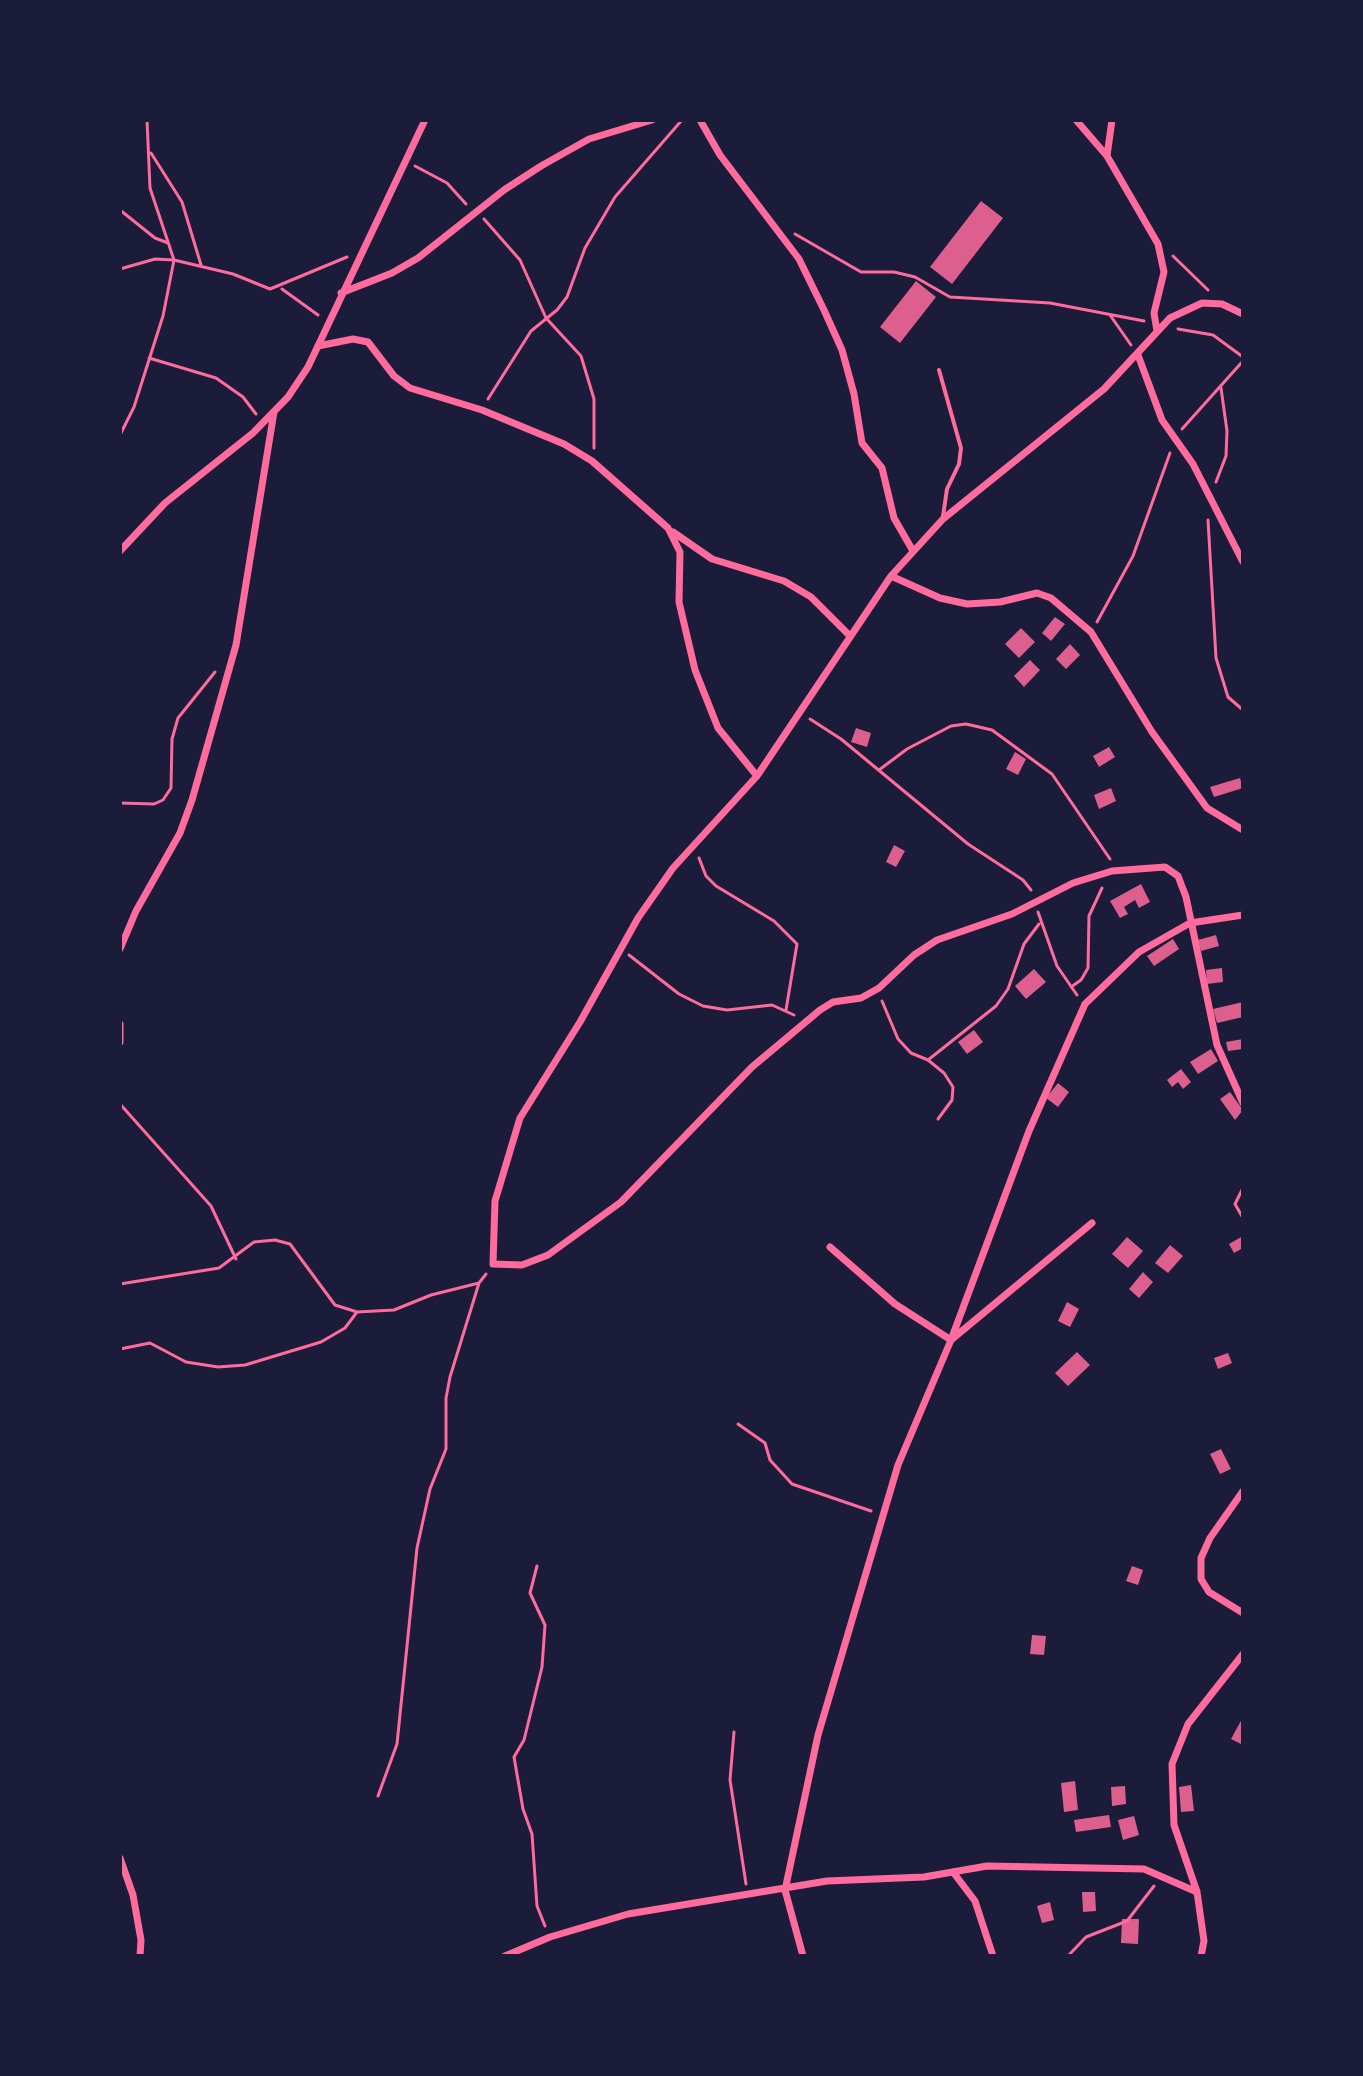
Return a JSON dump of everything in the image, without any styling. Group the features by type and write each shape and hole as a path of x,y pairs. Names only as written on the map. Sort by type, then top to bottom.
{"street":[{"path":"120,551 165,503 263,423 308,367 360,251 425,120"},
{"path":"341,293 392,273 418,258 474,212 541,166 589,139 652,120"},
{"path":"700,120 720,155 799,259 830,323 854,394 862,443 882,468 894,518 913,551"},
{"path":"1076,120 1107,156 1158,244 1164,272 1154,313 1156,327"},
{"path":"1107,156 1112,120"},
{"path":"1243,314 1222,304 1202,303 1184,309 1156,327 1138,355 1104,389 943,519 891,576 757,776 673,868 620,948 580,1022 520,1118 495,1201 493,1264 522,1265 548,1255 621,1202 752,1067 803,1022 833,1002 861,998 879,988 914,955 937,940 1012,914 1036,900 1112,871 1165,867 1178,876 1186,897 1217,1045 1243,1103"},
{"path":"318,346 353,339 368,342 394,376 410,388 532,428 592,461 668,528 712,559 784,581 811,597 850,636"},
{"path":"1138,355 1157,408 1209,496 1243,562"},
{"path":"120,949 136,911 180,833 192,800 236,645 274,412"},
{"path":"668,528 680,552 679,602 695,670 718,728 757,776"},
{"path":"891,576 940,598 967,604 1000,602 1037,593 1062,607 1091,632 1152,732 1207,808 1243,830"},
{"path":"803,1956 792,1926 785,1890 818,1735 898,1465 951,1340 1018,1156 1085,1004 1139,952 1190,923 1243,915"},
{"path":"120,1024 120,1042"},
{"path":"951,1340 1092,1223"},
{"path":"830,1247 895,1304 951,1340"},
{"path":"1243,1491 1210,1538 1201,1558 1201,1579 1209,1592 1243,1613"},
{"path":"1201,1956 1204,1941 1197,1892 1174,1825 1172,1764 1188,1724 1243,1654"},
{"path":"120,1858 133,1895 141,1940 140,1956"},
{"path":"505,1956 550,1937 628,1914 827,1881 892,1879 987,1866 1144,1869 1197,1892"},
{"path":"953,1872 975,1901 993,1956"}],"lane":[{"path":"939,370 961,448 959,464 947,489 943,519"}],"path":[{"path":"120,435 134,407 166,302 174,260 150,188 147,120"},
{"path":"482,410 531,331 567,297 585,248 615,197 682,120"},
{"path":"149,150 182,202 201,265"},
{"path":"404,161 447,183 494,228 520,260 546,318 581,356 594,399 592,461"},
{"path":"120,210 155,238 168,243"},
{"path":"773,224 803,237 861,272 894,272 915,277 950,297 1050,303 1110,314 1156,327 1213,335 1243,359 1221,388 1175,437 1133,556 1091,632"},
{"path":"1158,244 1222,304"},
{"path":"280,288 360,251"},
{"path":"120,269 155,259 201,265 260,286 280,288 327,322"},
{"path":"1110,314 1138,355"},
{"path":"149,358 216,378 243,397 263,423"},
{"path":"1221,388 1227,431 1226,456 1209,496 1208,564 1216,658 1228,697 1243,710"},
{"path":"120,803 154,804 163,800 171,788 172,739 178,718 222,663"},
{"path":"800,713 879,770 968,844 1023,880 1036,900 1040,923 1057,966 1085,1004"},
{"path":"879,770 907,749 951,726 966,724 992,730 1052,774 1072,807 1105,850 1112,871 1089,916 1088,968 1081,980 1071,987"},
{"path":"696,844 706,876 774,921 797,944 786,1010"},
{"path":"928,1060 996,1006 1008,989 1024,944 1040,923"},
{"path":"620,948 679,994 703,1006 727,1010 772,1005 803,1022"},
{"path":"879,988 898,1039 911,1053 928,1060 944,1073 953,1087 952,1100 938,1119"},
{"path":"120,1104 211,1206 236,1259"},
{"path":"1243,1188 1235,1204 1243,1218"},
{"path":"120,1284 219,1268 236,1259 254,1242 275,1240 290,1244 335,1305 357,1312 394,1310 431,1295 479,1283"},
{"path":"378,1796 397,1744 417,1548 430,1489 446,1449 446,1398 450,1377 479,1283 493,1264"},
{"path":"120,1349 150,1343 186,1362 218,1367 245,1365 321,1342 345,1328 357,1312"},
{"path":"738,1424 765,1443 770,1460 792,1484 882,1515"},
{"path":"537,1566 530,1593 545,1625 542,1667 524,1740 514,1757 523,1809 532,1834 537,1906 550,1937"},
{"path":"734,1732 730,1780 748,1896"},
{"path":"1068,1956 1086,1937 1127,1921 1161,1876"}],"building":[{"path":"981,201 1003,218 952,284 930,267"},
{"path":"916,281 936,297 900,343 880,327"},
{"path":"1055,617 1065,624 1051,641 1042,633"},
{"path":"1021,628 1035,642 1019,658 1005,644"},
{"path":"1070,644 1080,655 1066,669 1056,659"},
{"path":"1030,660 1040,670 1024,687 1014,676"},
{"path":"856,728 871,733 867,747 851,742"},
{"path":"1109,747 1115,757 1099,767 1093,756"},
{"path":"1015,752 1026,759 1018,775 1006,769"},
{"path":"1240,778 1243,788 1214,797 1210,787"},
{"path":"1111,788 1116,801 1099,809 1094,795"},
{"path":"894,845 905,851 896,867 886,862"},
{"path":"1141,884 1150,902 1139,908 1135,900 1124,907 1128,914 1120,918 1110,901"},
{"path":"1216,935 1219,946 1201,951 1198,940"},
{"path":"1173,939 1179,949 1154,966 1147,956"},
{"path":"1222,968 1223,982 1207,984 1206,970"},
{"path":"1034,969 1046,982 1026,999 1015,986"},
{"path":"1243,1002 1243,1017 1217,1023 1213,1009"},
{"path":"974,1030 983,1042 967,1054 958,1042"},
{"path":"1243,1039 1243,1049 1228,1051 1226,1042"},
{"path":"1211,1049 1218,1061 1198,1074 1190,1062"},
{"path":"1181,1069 1191,1082 1183,1089 1178,1082 1172,1087 1167,1080"},
{"path":"1058,1083 1069,1092 1058,1107 1046,1098"},
{"path":"1230,1092 1243,1110 1235,1120 1220,1099"},
{"path":"1243,1236 1243,1248 1234,1253 1229,1244"},
{"path":"1127,1237 1143,1251 1128,1268 1112,1254"},
{"path":"1170,1245 1183,1256 1168,1273 1155,1263"},
{"path":"1143,1272 1153,1282 1139,1298 1129,1289"},
{"path":"1067,1302 1079,1309 1070,1327 1058,1321"},
{"path":"1077,1352 1090,1365 1068,1386 1055,1373"},
{"path":"1228,1353 1232,1363 1218,1369 1214,1358"},
{"path":"1221,1449 1231,1469 1220,1474 1210,1454"},
{"path":"1132,1566 1143,1570 1138,1585 1126,1581"},
{"path":"1032,1635 1046,1636 1044,1655 1030,1654"},
{"path":"1243,1717 1243,1745 1231,1739"},
{"path":"1075,1781 1078,1810 1064,1812 1061,1783"},
{"path":"1191,1785 1194,1811 1181,1812 1179,1787"},
{"path":"1125,1786 1126,1804 1112,1806 1111,1787"},
{"path":"1109,1815 1111,1827 1076,1832 1074,1820"},
{"path":"1134,1816 1139,1835 1123,1840 1118,1820"},
{"path":"1082,1892 1095,1892 1096,1911 1083,1912"},
{"path":"1050,1902 1054,1920 1042,1923 1037,1906"},
{"path":"1122,1919 1139,1919 1138,1944 1121,1943"}]}
